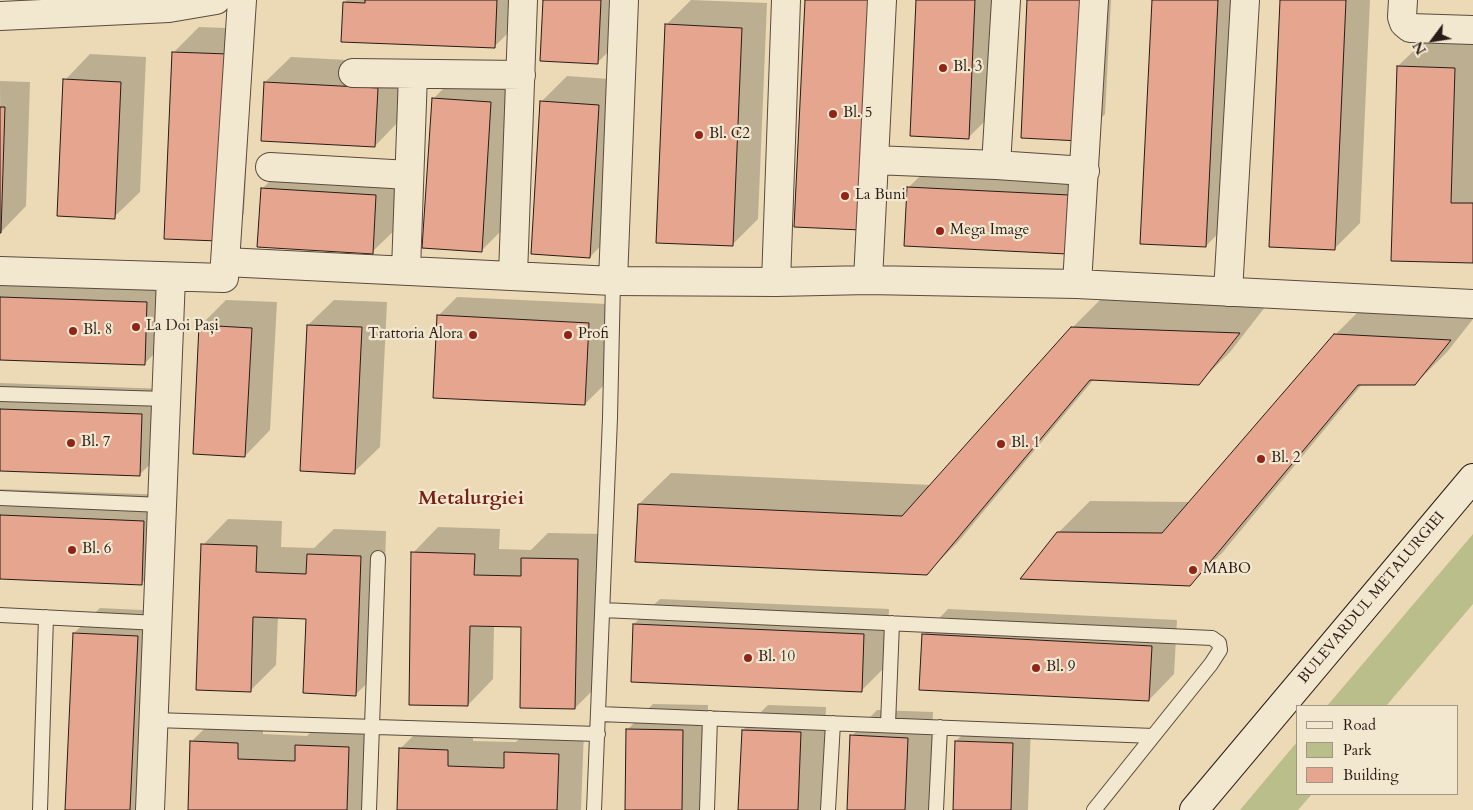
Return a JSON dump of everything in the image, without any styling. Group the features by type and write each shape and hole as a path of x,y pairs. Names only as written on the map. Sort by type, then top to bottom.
{"street":[{"path":"2,11 100,6 169,8 216,0"},
{"path":"0,271 224,278 242,0"},
{"path":"514,275 523,0"},
{"path":"613,281 624,0"},
{"path":"776,282 786,0"},
{"path":"868,280 882,0"},
{"path":"996,165 1006,0"},
{"path":"1077,284 1094,0"},
{"path":"1228,292 1245,0"},
{"path":"1403,0 1402,17 1404,24 1410,28 1473,30"},
{"path":"353,73 521,75"},
{"path":"406,270 413,74"},
{"path":"874,160 1084,171"},
{"path":"270,167 409,174"},
{"path":"225,262 613,281 776,282 868,280 1077,284 1473,304"},
{"path":"150,810 171,276"},
{"name":"BULEVARDUL METALURGIEI","path":"1194,810 1473,478"}],"lane":[{"path":"594,810 603,610 613,281"},
{"path":"0,394 166,399"},
{"path":"0,498 162,505"},
{"path":"369,810 378,558"},
{"path":"603,610 1212,638 1219,643 1220,650 1211,664 1094,810"},
{"path":"0,615 158,623"},
{"path":"40,810 46,617"},
{"path":"888,725 892,623"},
{"path":"599,714 1153,736"},
{"path":"707,810 710,718"},
{"path":"154,720 598,734"},
{"path":"828,810 833,723"},
{"path":"936,810 940,727"}],"green space":[{"path":"1473,534 1473,604 1387,705 1328,705"},
{"path":"1296,743 1296,795 1311,795 1298,810 1240,810"}],"building":[{"path":"365,0 497,0 495,48 341,42 343,2 365,3"},
{"path":"543,0 601,0 598,64 540,61"},
{"name":"Bl. 5","path":"805,0 871,0 861,230 794,227"},
{"name":"Bl. 3","path":"916,0 975,0 969,139 910,136"},
{"path":"1027,0 1087,0 1080,141 1021,138"},
{"path":"1152,0 1218,0 1206,247 1140,244"},
{"path":"1280,0 1346,0 1335,250 1269,247"},
{"name":"Bl. C2","path":"665,24 742,28 733,246 656,243"},
{"path":"172,52 228,54 219,241 164,239"},
{"path":"1397,66 1455,68 1451,203 1473,203 1473,263 1391,261"},
{"path":"63,79 121,82 115,219 57,216"},
{"path":"264,82 378,88 375,147 261,141"},
{"path":"432,98 491,102 482,252 422,248"},
{"path":"540,101 599,105 590,258 531,254"},
{"path":"0,107 5,107 1,233 0,233"},
{"path":"907,187 1069,195 1067,254 904,246"},
{"path":"261,188 376,195 373,254 257,247"},
{"name":"Bl. 8","path":"0,297 147,302 145,365 0,360"},
{"path":"437,315 589,323 585,405 433,398"},
{"path":"199,325 252,328 245,457 193,454"},
{"path":"307,325 362,327 355,474 300,471"},
{"name":"Bl. 1","path":"1071,327 1240,333 1199,385 1090,380 927,575 635,562 638,504 902,516"},
{"name":"Bl. 2","path":"1334,334 1451,340 1415,385 1358,385 1190,586 1020,579 1057,532 1162,533"},
{"name":"Bl. 7","path":"0,409 142,414 140,476 0,471"},
{"name":"Bl. 6","path":"0,515 144,521 142,585 0,579"},
{"path":"201,544 257,546 256,572 306,574 307,554 361,556 356,696 303,693 306,619 253,617 251,692 196,690"},
{"path":"411,552 475,554 474,575 521,576 521,558 578,559 575,709 520,708 521,627 470,626 468,706 409,705"},
{"name":"Bl. 10","path":"633,624 864,634 862,692 631,682"},
{"path":"73,633 138,636 130,810 65,810"},
{"name":"Bl. 9","path":"922,634 1152,646 1149,701 919,690"},
{"path":"626,729 683,730 682,810 625,810"},
{"path":"742,730 801,732 798,810 738,810"},
{"path":"850,735 908,738 905,810 847,810"},
{"path":"190,741 238,743 238,759 295,761 295,745 349,747 347,810 188,810"},
{"path":"955,741 1013,743 1011,810 953,810"},
{"path":"399,748 448,750 448,766 504,768 504,752 559,754 557,810 397,810"}],"place":[{"name":"Bl. 3","path":"943,68"},
{"name":"Bl. 5","path":"833,114"},
{"name":"Bl. C2","path":"699,135"},
{"name":"La Buni","path":"845,196"},
{"name":"Mega Image","path":"940,231"},
{"name":"La Doi Pași","path":"136,327"},
{"name":"Bl. 8","path":"73,331"},
{"name":"Trattoria Alora","path":"473,335"},
{"name":"Profi","path":"568,335"},
{"name":"Bl. 7","path":"71,443"},
{"name":"Bl. 1","path":"1001,444"},
{"name":"Bl. 2","path":"1261,459"},
{"name":"Bl. 6","path":"72,550"},
{"name":"MABO","path":"1193,570"},
{"name":"Bl. 10","path":"748,658"},
{"name":"Bl. 9","path":"1036,668"}],"district":[{"name":"Metalurgiei","path":"471,499"}]}
